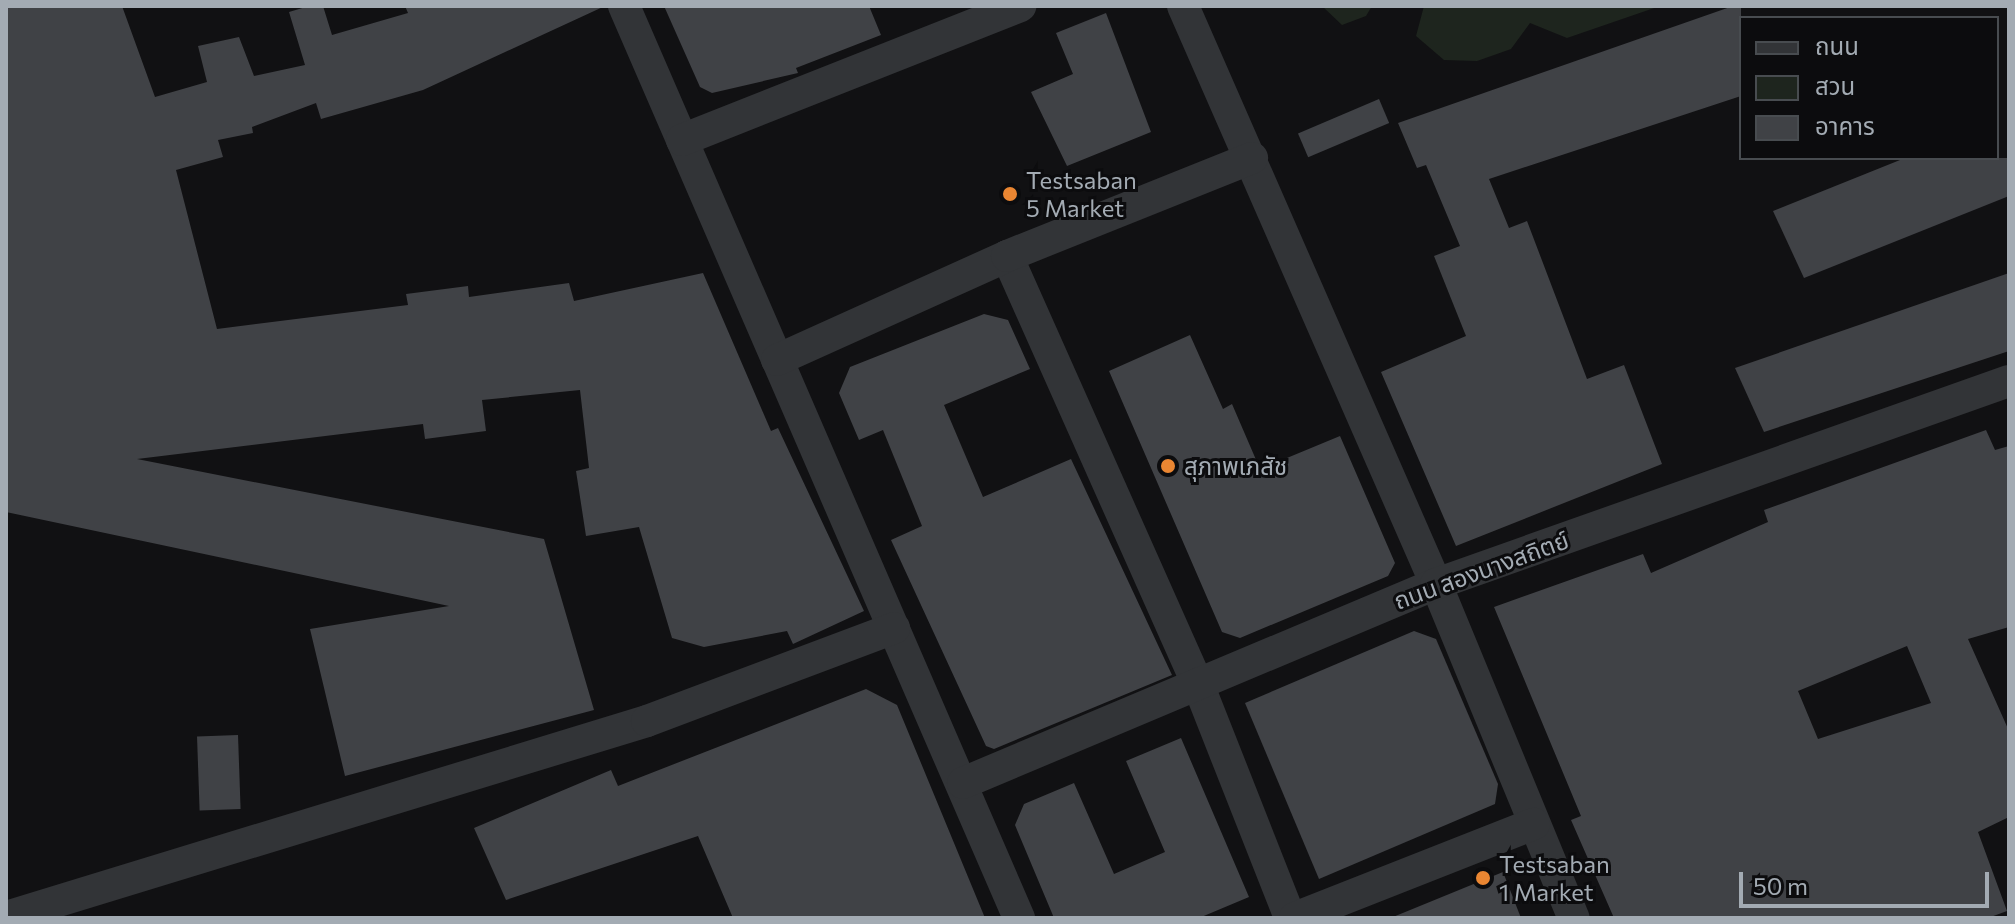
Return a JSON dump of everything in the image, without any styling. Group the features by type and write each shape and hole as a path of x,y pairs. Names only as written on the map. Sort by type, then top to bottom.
{"street":[{"path":"624,6 1019,918"},
{"path":"682,140 1020,6"},
{"path":"1183,6 1436,584 1574,918"},
{"path":"777,360 1007,256 1252,158"},
{"path":"1007,256 1198,684 1293,918 1534,824"},
{"name":"ถนน สองนางสถิตย์","path":"963,783 1436,584 2009,381"},
{"path":"6,917 647,721 894,628"}],"green space":[{"path":"1322,6 1372,6 1366,16 1342,25"},
{"path":"1424,6 1660,6 1567,38 1530,23 1511,49 1477,61 1444,60 1416,36"}],"building":[{"path":"6,6 122,6 155,97 207,82 198,46 239,37 254,76 305,65 289,12 309,6 323,6 332,35 408,13 405,6 605,6 423,90 321,119 316,103 252,127 253,133 218,140 223,157 176,170 217,329 408,305 406,294 468,286 469,297 569,283 574,301 703,273 771,431 778,428 864,611 793,644 787,631 704,647 672,638 639,527 586,536 576,471 589,468 580,390 482,400 486,431 425,439 423,424 137,459 544,539 594,710 345,776 310,629 449,606 6,512"},
{"path":"664,6 869,6 881,35 796,68 798,73 712,93 700,87"},
{"path":"1733,6 1741,6 1739,97 1489,179 1509,228 1527,221 1587,379 1624,365 1662,464 1456,546 1381,372 1466,336 1434,256 1460,246 1426,165 1417,168 1398,123"},
{"path":"1106,13 1151,132 1067,166 1031,92 1073,74 1056,33"},
{"path":"1379,99 1389,123 1308,157 1298,133"},
{"path":"2009,158 2009,196 1804,278 1773,211 1900,160"},
{"path":"2009,273 2009,351 1764,432 1735,368"},
{"path":"984,314 1008,320 1030,369 944,405 983,497 1071,459 1172,675 994,749 986,746 891,540 922,526 883,430 859,440 839,393 850,367"},
{"path":"1190,335 1223,409 1232,404 1260,469 1340,436 1395,563 1388,576 1240,638 1222,632 1109,371"},
{"path":"1986,430 1995,450 2009,446 2009,627 1968,639 2009,731 2009,817 1978,832 2007,911 1988,918 1614,918 1571,820 1581,816 1494,607 1643,554 1651,573 1768,522 1764,510","holes":["1907,646 1931,703 1818,739 1798,691"]},
{"path":"1414,631 1436,639 1498,784 1495,804 1319,879 1245,703"},
{"path":"866,689 897,705 985,918 733,918 698,836 506,900 474,828 611,770 618,786"},
{"path":"238,735 241,809 200,810 197,736"},
{"path":"1181,738 1249,897 1199,918 1054,918 1015,825 1024,804 1074,783 1114,874 1165,852 1126,761"},
{"path":"1503,872 1521,918 1393,918 1393,917"}],"place":[{"name":"Testsaban 5 Market","path":"1010,194"},
{"name":"สุภาพเภสัช","path":"1168,466"},
{"name":"Testsaban 1 Market","path":"1483,878"}]}
